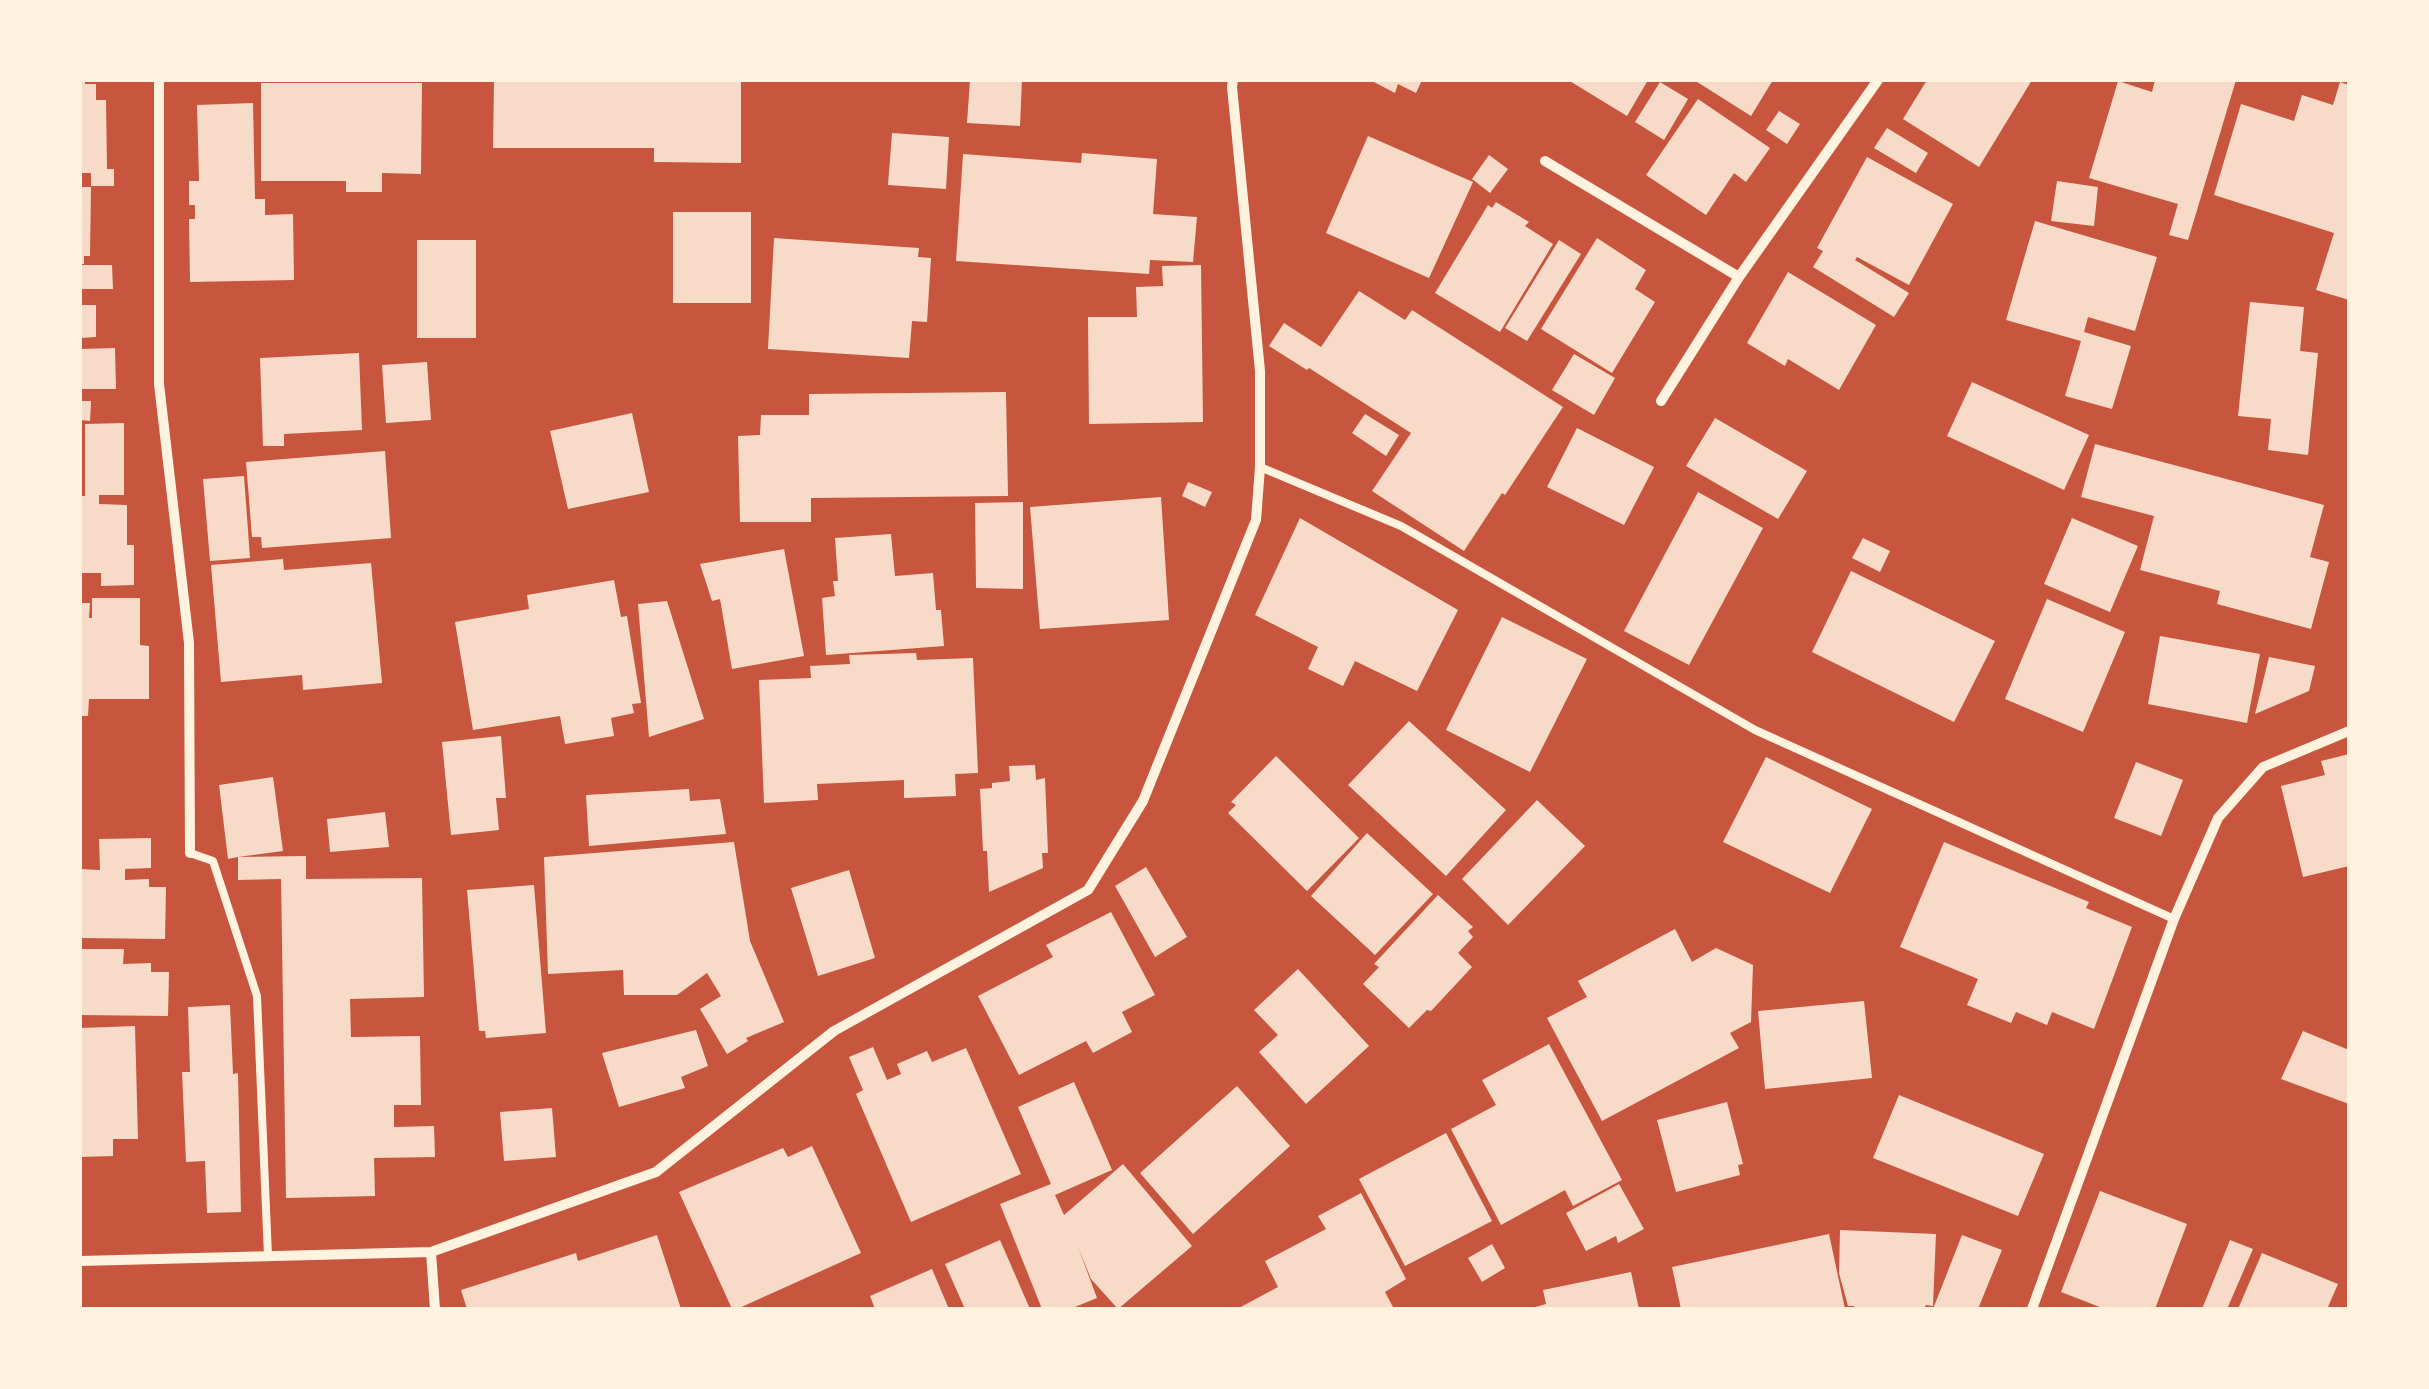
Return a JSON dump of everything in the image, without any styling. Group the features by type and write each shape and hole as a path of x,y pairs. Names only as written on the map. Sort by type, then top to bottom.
{"street":[{"path":"160,80 159,384 189,644 190,853"},
{"path":"80,1262 431,1252 656,1172 834,1030 1088,890 1143,801 1256,520 1260,371 1233,80"},
{"path":"1660,400 1739,277 1878,80"},
{"path":"1546,161 1739,277"},
{"path":"2032,1309 2174,919 2218,818 2264,767 2349,731"},
{"path":"431,1252 435,1309"}],"lane":[{"path":"1260,467 1400,526 1755,730 2174,919"},
{"path":"190,853 213,861 257,996 268,1256"}],"building":[{"path":"80,80 96,84 96,100 106,100 107,169 114,169 114,186 91,186 91,173 80,173"},
{"path":"494,80 741,80 741,163 654,162 654,148 493,148"},
{"path":"970,80 1022,80 1020,126 967,123"},
{"path":"1370,80 1422,80 1416,93 1398,84 1395,93"},
{"path":"1568,80 1648,80 1627,116"},
{"path":"1694,80 1773,80 1751,116"},
{"path":"1927,80 2032,80 1979,167 1903,119"},
{"path":"2155,80 2236,80 2188,240 2169,235 2178,204 2089,178 2118,81 2152,92"},
{"path":"1660,82 1688,99 1664,140 1635,122"},
{"path":"2340,82 2349,85 2349,300 2316,290 2334,233 2214,195 2241,104 2294,121 2302,95 2333,105"},
{"path":"261,83 422,83 421,174 382,173 382,192 346,192 346,181 261,181"},
{"path":"1698,99 1770,148 1746,182 1734,173 1706,215 1646,175"},
{"path":"253,103 255,199 265,199 265,215 293,214 294,280 190,282 189,219 195,219 195,205 189,205 189,181 199,181 197,105"},
{"path":"1779,111 1800,124 1787,144 1766,130"},
{"path":"1887,128 1928,153 1916,173 1874,148"},
{"path":"892,133 949,137 946,189 888,185"},
{"path":"1368,136 1473,182 1429,278 1326,233"},
{"path":"1082,153 1157,159 1153,214 1197,217 1193,262 1150,260 1149,274 956,261 963,154 1081,163"},
{"path":"1489,155 1508,169 1490,193 1472,179"},
{"path":"1867,157 1953,204 1909,285 1857,257 1855,260 1909,293 1894,317 1813,267 1823,251 1817,248"},
{"path":"2057,181 2098,187 2094,226 2051,221"},
{"path":"80,187 91,187 90,256 84,256 84,264 80,264"},
{"path":"1496,202 1529,222 1525,226 1553,244 1500,332 1435,293 1488,205 1492,208"},
{"path":"673,212 751,212 751,303 673,303"},
{"path":"2035,221 2157,257 2135,331 2088,317 2084,332 2131,346 2112,409 2065,396 2081,341 2006,320"},
{"path":"774,238 919,248 918,257 931,258 927,322 912,321 909,358 768,349"},
{"path":"1597,238 1646,270 1635,289 1655,302 1612,373 1541,329"},
{"path":"417,240 476,240 476,338 417,338"},
{"path":"1559,240 1581,254 1527,341 1505,328"},
{"path":"80,265 112,265 113,289 80,289"},
{"path":"1201,265 1203,422 1089,424 1088,317 1137,317 1136,287 1163,286 1162,266"},
{"path":"1788,272 1876,325 1839,390 1788,359 1785,366 1747,343"},
{"path":"1359,291 1405,320 1412,310 1563,407 1464,551 1372,491 1411,433 1269,346 1284,323 1321,347"},
{"path":"2250,302 2304,307 2300,351 2318,353 2308,455 2268,450 2271,419 2238,416"},
{"path":"80,305 96,305 96,337 80,338"},
{"path":"115,348 116,389 80,389 80,349"},
{"path":"359,353 362,430 284,434 284,446 263,446 260,358"},
{"path":"1574,354 1615,378 1594,415 1552,390"},
{"path":"427,362 431,420 386,423 382,365"},
{"path":"1972,382 2089,435 2064,490 1947,436"},
{"path":"1006,392 1008,496 811,498 811,522 740,522 738,436 760,435 761,415 809,415 809,394"},
{"path":"80,401 91,401 90,421 80,420"},
{"path":"632,413 649,492 568,509 550,431"},
{"path":"1365,414 1399,435 1386,456 1352,433"},
{"path":"1715,418 1807,471 1778,519 1686,466"},
{"path":"124,423 124,495 99,495 99,504 127,505 127,545 134,545 134,585 101,586 101,573 80,573 85,424"},
{"path":"1577,428 1654,467 1624,525 1547,487"},
{"path":"2095,444 2324,505 2310,557 2329,562 2311,629 2217,604 2220,591 2140,570 2154,516 2081,497"},
{"path":"385,451 391,538 262,548 261,537 252,537 246,462"},
{"path":"244,476 250,558 210,561 203,479"},
{"path":"1188,482 1212,492 1205,507 1182,496"},
{"path":"1698,492 1763,528 1689,665 1624,631"},
{"path":"1161,497 1169,620 1040,629 1030,507"},
{"path":"1023,502 1023,589 976,588 975,503"},
{"path":"1300,518 1458,610 1417,691 1355,661 1343,686 1308,669 1318,647 1255,615"},
{"path":"2072,518 2138,546 2110,612 2044,584"},
{"path":"891,534 895,576 933,573 944,646 826,655 822,598 835,596 835,538"},
{"path":"1863,538 1890,551 1880,572 1852,558"},
{"path":"784,549 804,656 732,669 720,599 712,601 700,564"},
{"path":"283,559 284,570 371,563 382,683 303,690 302,675 221,682 211,565"},
{"path":"1851,571 1995,641 1954,722 1812,652"},
{"path":"614,580 621,617 627,616 641,703 632,704 634,713 611,718 614,736 565,744 560,716 473,730 455,622 529,609 527,595"},
{"path":"92,598 140,598 140,645 149,646 149,699 89,699 88,716 80,716 80,603 90,603 92,618"},
{"path":"2047,599 2125,632 2083,732 2005,699"},
{"path":"667,601 704,719 649,737 638,604"},
{"path":"1502,617 1587,659 1530,772 1446,730"},
{"path":"2160,636 2260,654 2247,723 2148,704"},
{"path":"916,653 917,660 973,658 978,773 955,774 956,796 904,798 904,780 817,784 818,800 764,803 759,680 811,678 810,666 850,664 849,655"},
{"path":"2269,657 2315,666 2309,691 2255,714"},
{"path":"1409,721 1506,810 1446,876 1348,785"},
{"path":"501,736 506,798 496,798 499,830 451,835 442,742"},
{"path":"2349,754 2349,866 2303,877 2281,786 2325,775 2321,761"},
{"path":"1276,756 1359,838 1307,891 1228,813 1236,805 1231,802"},
{"path":"1766,757 1872,809 1830,893 1723,842"},
{"path":"2136,762 2183,780 2161,836 2114,818"},
{"path":"1035,765 1036,780 1045,778 1048,853 1042,853 1043,868 989,892 980,789 1010,781 1009,766"},
{"path":"273,777 283,851 228,859 219,785"},
{"path":"689,789 690,801 720,799 726,834 589,846 586,795"},
{"path":"1537,800 1585,846 1508,925 1462,879"},
{"path":"385,812 389,847 330,852 327,819"},
{"path":"1367,833 1433,894 1375,955 1311,896"},
{"path":"151,838 151,868 125,869 125,880 149,879 149,887 166,887 165,939 80,938 80,869 100,870 99,839"},
{"path":"734,842 750,941 784,1022 746,1038 748,1041 727,1054 700,1009 721,996 707,973 677,995 624,995 623,970 548,974 544,857"},
{"path":"1944,842 2089,902 2086,908 2132,927 2094,1029 2052,1012 2047,1025 2016,1012 2011,1023 1967,1005 1978,979 1900,947"},
{"path":"306,856 306,879 422,878 424,997 350,999 351,1037 420,1036 421,1105 394,1105 394,1127 434,1126 435,1157 374,1158 375,1196 286,1198 281,879 238,880 238,857"},
{"path":"1146,867 1187,937 1155,957 1115,886"},
{"path":"849,870 875,958 818,976 791,888"},
{"path":"534,885 546,1033 486,1038 485,1031 479,1031 467,890"},
{"path":"1438,895 1473,927 1468,931 1473,937 1458,953 1472,967 1431,1011 1427,1010 1409,1028 1363,984 1379,967 1374,964"},
{"path":"1111,912 1155,995 1122,1012 1132,1032 1093,1053 1086,1041 1019,1075 978,996 1053,957 1046,945"},
{"path":"1675,929 1692,962 1716,948 1753,965 1751,1022 1730,1033 1739,1048 1602,1121 1547,1018 1587,997 1578,981"},
{"path":"81,949 124,949 123,964 151,963 151,972 169,972 168,1016 80,1015"},
{"path":"1298,969 1369,1046 1306,1104 1259,1052 1278,1035 1254,1010"},
{"path":"1864,1001 1872,1078 1765,1089 1758,1011"},
{"path":"230,1005 233,1074 238,1073 241,1212 207,1213 205,1161 186,1162 182,1072 190,1072 188,1007"},
{"path":"135,1026 138,1139 113,1139 113,1156 80,1157 80,1028"},
{"path":"696,1030 708,1066 681,1077 685,1088 619,1107 602,1053"},
{"path":"2303,1031 2349,1050 2349,1104 2281,1079"},
{"path":"1549,1044 1622,1180 1573,1206 1565,1190 1501,1225 1451,1129 1496,1105 1482,1080"},
{"path":"873,1047 887,1080 901,1074 897,1064 927,1051 932,1062 966,1048 1021,1174 911,1222 856,1094 863,1090 849,1057"},
{"path":"1074,1082 1112,1170 1055,1195 1064,1215 1123,1164 1192,1246 1118,1309 1091,1279 1078,1247 1097,1298 1070,1309 1042,1309 1000,1204 1051,1184 1018,1107"},
{"path":"1237,1086 1290,1146 1193,1234 1140,1173"},
{"path":"1899,1095 2044,1154 2018,1216 1873,1158"},
{"path":"1727,1102 1743,1164 1738,1165 1740,1175 1676,1192 1657,1120"},
{"path":"552,1108 556,1157 504,1161 500,1112"},
{"path":"1446,1133 1492,1221 1405,1266 1359,1179"},
{"path":"812,1146 861,1253 732,1309 679,1192 783,1148 788,1157"},
{"path":"1619,1184 1644,1229 1618,1243 1616,1236 1586,1251 1566,1213"},
{"path":"2100,1191 2187,1224 2155,1309 2105,1309 2061,1292"},
{"path":"1361,1193 1406,1279 1385,1292 1394,1309 1237,1309 1278,1287 1265,1261 1326,1229 1318,1216"},
{"path":"1840,1230 1936,1234 1933,1306 1848,1306 1839,1273"},
{"path":"1829,1234 1845,1309 1681,1309 1672,1267"},
{"path":"657,1235 681,1309 467,1309 461,1290 576,1253 578,1261"},
{"path":"1962,1235 2002,1250 1978,1309 1933,1309"},
{"path":"1000,1240 1030,1309 965,1309 945,1264"},
{"path":"2230,1240 2253,1249 2227,1309 2202,1309"},
{"path":"1492,1244 1505,1268 1482,1282 1468,1258"},
{"path":"2262,1253 2338,1284 2327,1309 2238,1309"},
{"path":"932,1269 949,1309 875,1309 870,1296"},
{"path":"1631,1272 1639,1309 1528,1309 1546,1304 1543,1290"}]}
